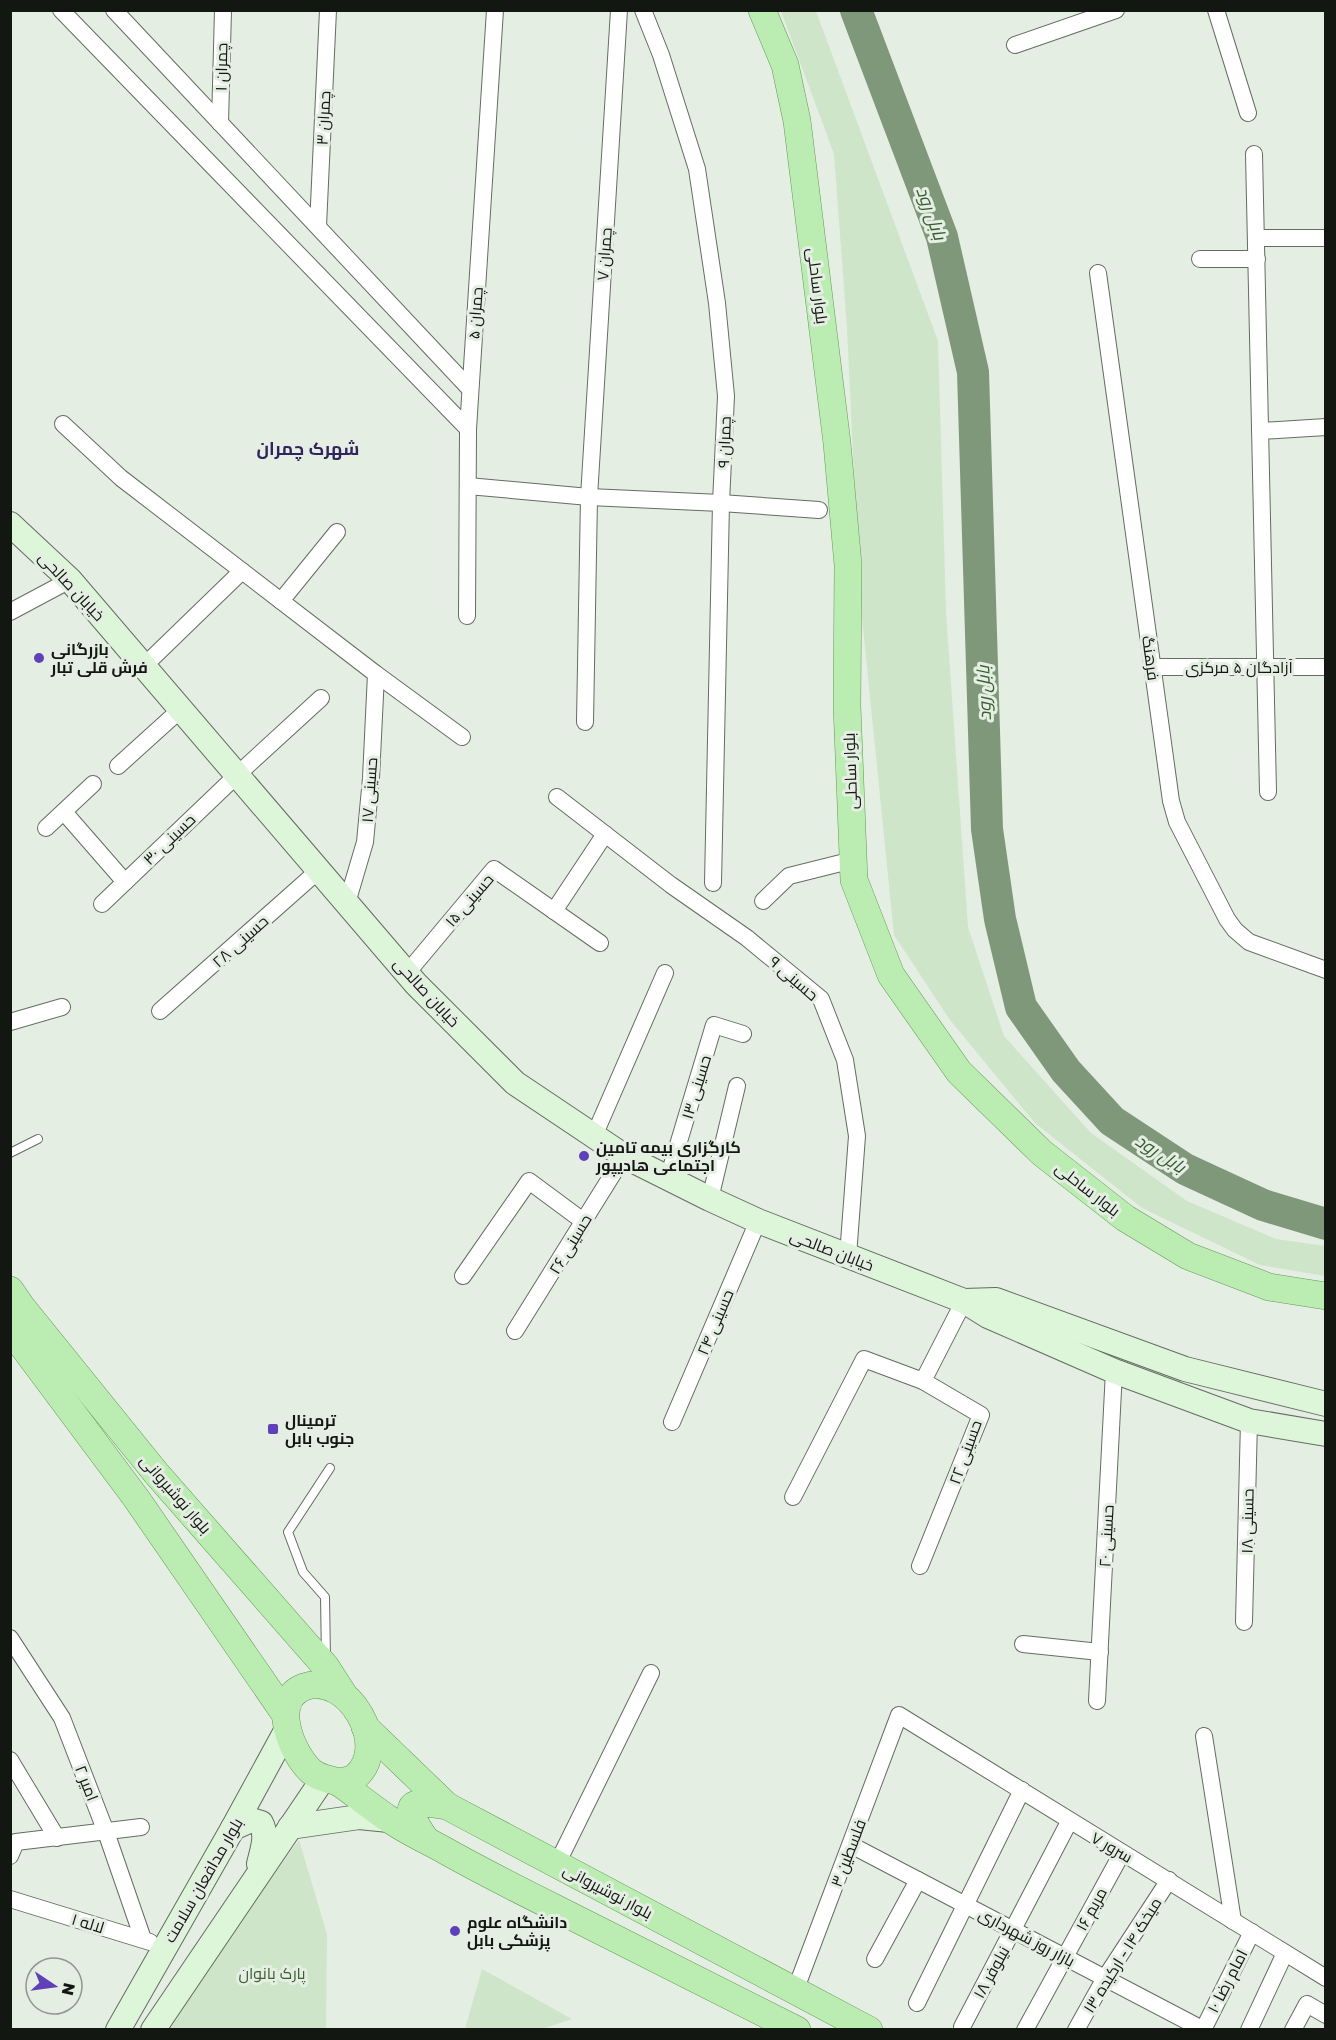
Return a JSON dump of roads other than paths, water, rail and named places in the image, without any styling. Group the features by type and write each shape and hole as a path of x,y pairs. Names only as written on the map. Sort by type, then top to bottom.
{"main road":[{"name":"بلوار ساحلی","path":"762,10 785,65 797,121 837,443 848,566 847,706 854,880 891,975 959,1072 1041,1153 1125,1218 1188,1256 1269,1287 1326,1296"},
{"name":"خيابان صالحی","path":"10,524 70,580 407,973 515,1083 624,1156 758,1221 964,1301 988,1316 1114,1371 1249,1420 1326,1434"},
{"name":"بلوار نوشیروانی","path":"10,1290 156,1473 326,1667 344,1695"},
{"name":"خيابان صالحی","path":"964,1301 996,1300 1185,1369 1326,1404"},
{"name":"بلوار نوشیروانی","path":"10,1329 136,1498 286,1722"},
{"path":"153,2030 290,1827 330,1780 354,1778 365,1766 370,1752 365,1727 353,1705 332,1687 317,1684 301,1688 290,1700 286,1722 296,1752 311,1771 330,1780 389,1820 505,1884 797,2030"},
{"name":"بلوار مدافعان سلامت","path":"118,2030 154,1943 233,1828 286,1722"},
{"name":"بلوار نوشیروانی","path":"365,1727 447,1806 869,2030"},
{"path":"426,1840 410,1813 412,1807 416,1803 424,1802 447,1806"},
{"path":"290,1827 359,1817 389,1820"},
{"path":"233,1828 251,1820 261,1823 265,1831 256,1876"}],"street":[{"path":"61,10 468,429"},
{"path":"114,10 470,388"},
{"name":"چمران ۱","path":"220,123 223,10"},
{"name":"چمران ۳","path":"318,226 328,10"},
{"name":"چمران ۵","path":"467,616 468,429 495,10"},
{"name":"چمران ۷","path":"585,722 589,497 619,10"},
{"name":"چمران ۹","path":"643,10 661,55 698,180 717,303 726,396 721,503 713,883"},
{"path":"1015,45 1116,10"},
{"path":"1216,10 1248,113"},
{"path":"1254,154 1268,792"},
{"path":"1256,238 1326,238"},
{"path":"1200,259 1257,259"},
{"name":"فرهنگ","path":"1098,273 1174,813 1227,919 1235,930 1249,942 1326,970"},
{"path":"63,424 121,478 376,674 462,736"},
{"path":"1260,431 1326,427"},
{"path":"468,486 589,497 819,510"},
{"path":"281,601 337,532"},
{"path":"144,666 242,571"},
{"path":"10,612 70,580"},
{"name":"آزادگان ۵ مرکزی","path":"1152,667 1326,667"},
{"name":"حسینی ۱۷","path":"347,903 365,842 371,778 376,674"},
{"name":"حسینی ۳۰","path":"102,904 321,698"},
{"path":"118,766 181,709"},
{"path":"46,828 93,784"},
{"name":"حسینی ٩","path":"557,797 671,885 747,938 821,999 845,1060 857,1136 848,1256"},
{"path":"64,812 125,882"},
{"path":"554,911 605,834"},
{"path":"763,902 789,876 853,860"},
{"name":"حسینی ۱۵","path":"407,973 494,869 600,943"},
{"name":"حسینی ۲۸","path":"160,1011 319,870"},
{"path":"594,1136 665,973"},
{"path":"10,1022 62,1007"},
{"name":"حسینی ۱۳","path":"668,1178 714,1025 743,1034"},
{"path":"710,1199 737,1086"},
{"name":"حسینی ۲۶","path":"515,1331 624,1156"},
{"path":"463,1276 529,1181 583,1221"},
{"name":"حسینی ۲۴","path":"672,1422 758,1221"},
{"path":"793,1497 864,1359 923,1381 964,1301"},
{"name":"حسینی ٢٠","path":"1097,1701 1114,1371"},
{"name":"حسینی ۲۲","path":"920,1566 981,1415 923,1381"},
{"name":"حسینی ۱۸","path":"1244,1622 1249,1420"},
{"name":"امیر ۲","path":"10,1638 62,1718 106,1832 154,1943"},
{"path":"1023,1644 1100,1652"},
{"path":"557,1864 651,1673"},
{"name":"سرور ۷","path":"899,1715 1022,1790 1069,1822 1169,1880 1326,1978"},
{"name":"فلسطین ۳","path":"795,1990 899,1715"},
{"path":"1204,1736 1233,1921"},
{"path":"10,1760 57,1838"},
{"path":"917,2003 1022,1790"},
{"name":"نیلوفر ۱۸","path":"962,2027 1069,1822"},
{"path":"10,1856 16,1842 141,1827"},
{"name":"بازار روز شهرداری","path":"851,1845 1203,2029"},
{"name":"مریم ۱۶","path":"1025,2030 1122,1853"},
{"path":"875,1959 918,1880"},
{"name":"میخک ۱۴ - ارکیده ۱۳","path":"1076,2030 1105,1978 1169,1880"},
{"name":"لاله ۱","path":"10,1899 154,1943"},
{"name":"امام رضا ۱۰","path":"1203,2029 1252,1932"},
{"path":"1249,2030 1285,1953"},
{"path":"1293,2030 1307,2004 1326,2015"}],"lane":[{"path":"10,1154 38,1139"},
{"path":"326,1667 326,1597 303,1572 288,1532 330,1468"}],"waterway":[{"name":"بابل رود","path":"856,10 942,237 973,372 987,829 1000,919 1021,1007 1066,1071 1112,1121 1185,1169 1263,1205 1326,1224"}],"place":[{"name":"بازرگانی فرش قلی تبار","path":"39,658"},
{"name":"کارگزاری بیمه تامین اجتماعی هادیپور","path":"584,1156"},
{"name":"ترمینال جنوب بابل","path":"273,1429"},
{"name":"دانشگاه علوم پزشکی بابل","path":"455,1931"}],"district":[{"name":"شهرک چمران","path":"308,448"}],"park label":[{"name":"پارک بانوان","path":"272,1973"}]}
